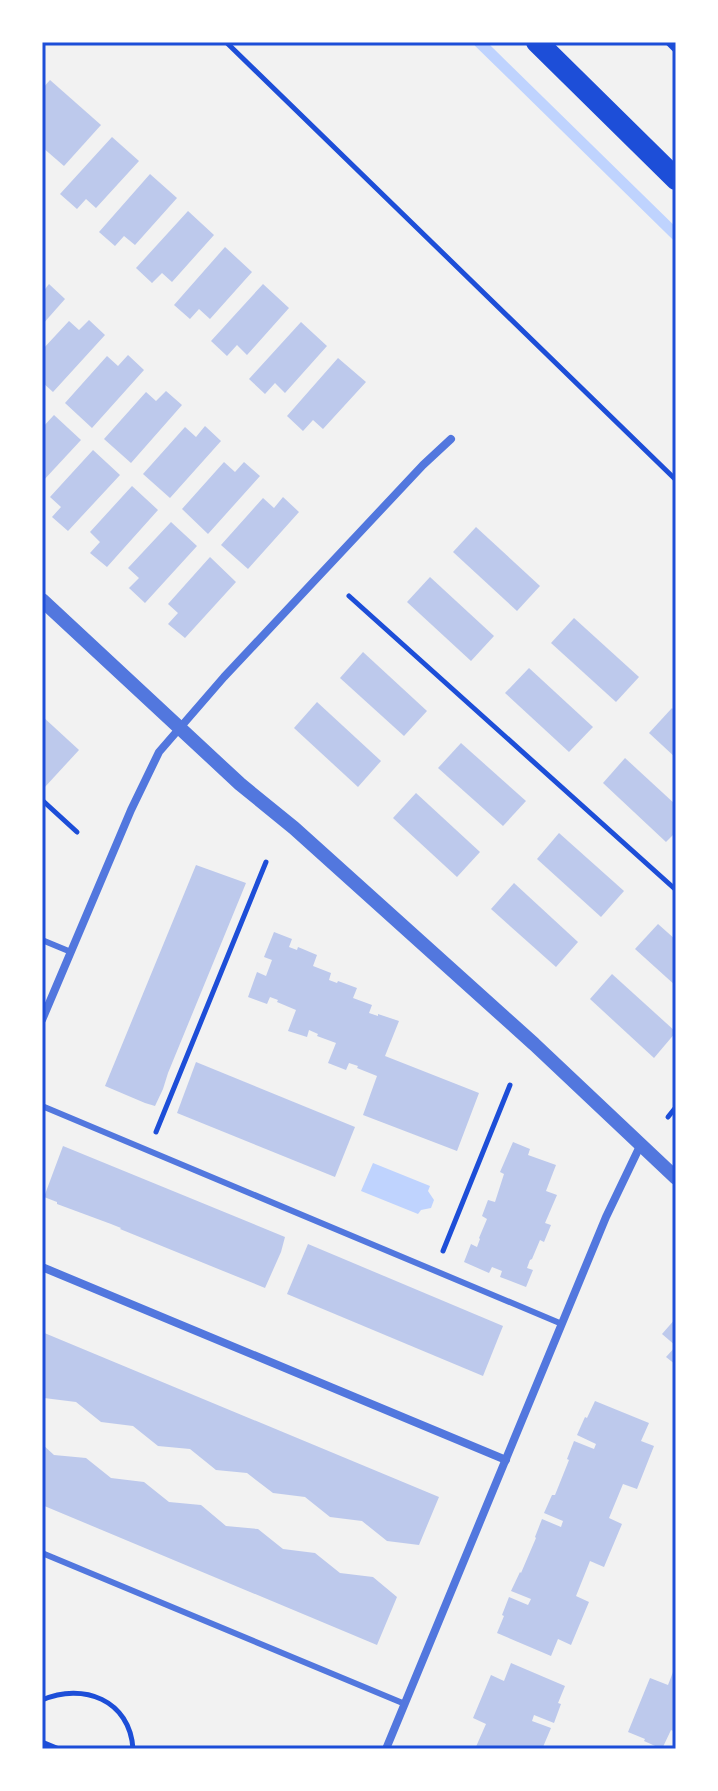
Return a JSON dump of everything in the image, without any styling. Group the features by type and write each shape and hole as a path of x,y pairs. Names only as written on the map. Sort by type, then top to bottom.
{"highway":[{"path":"537,42 676,179"}],"street":[{"path":"42,1020 143,782 159,752 224,677 451,439"},
{"path":"42,600 240,784 294,828 534,1044 676,1178"},
{"path":"386,1749 606,1217 641,1144"},
{"path":"42,1267 506,1460"}],"lane":[{"path":"42,940 71,952"},
{"path":"42,1106 562,1324"},
{"path":"42,1553 405,1704"}],"path":[{"path":"226,42 676,480"},
{"path":"667,42 676,51"},
{"path":"349,596 676,890"},
{"path":"42,800 77,832"},
{"path":"149,1151 266,862"},
{"path":"435,1271 510,1085"},
{"path":"668,1117 676,1107"},
{"path":"42,1700 57,1693 77,1692 96,1696 113,1706 125,1722 133,1749"},
{"path":"42,1742 59,1749"}],"water":[{"path":"373,1163 430,1186 428,1191 434,1200 431,1208 418,1214 361,1191"}],"building":[{"path":"50,80 101,125 64,166 42,147 42,89"},
{"path":"112,137 139,161 96,208 86,199 77,209 60,194"},
{"path":"150,174 177,198 135,245 124,236 115,246 99,232"},
{"path":"188,211 214,235 172,282 162,273 152,283 136,268"},
{"path":"225,247 252,272 210,319 199,309 190,319 174,305"},
{"path":"49,284 65,299 42,325 42,293"},
{"path":"263,284 289,308 247,355 237,345 227,356 211,341"},
{"path":"89,320 105,335 53,392 42,382 42,350 69,321 79,330"},
{"path":"301,322 327,346 285,393 275,383 265,394 249,379"},
{"path":"128,355 144,370 92,428 65,403 107,356 118,366"},
{"path":"338,358 366,382 323,429 313,420 303,431 287,416"},
{"path":"166,391 182,405 131,463 104,439 146,392 156,401"},
{"path":"54,415 81,440 42,482 42,428"},
{"path":"205,426 221,441 170,498 143,474 185,427 196,437"},
{"path":"93,450 120,475 68,531 52,517 61,507 50,497"},
{"path":"224,462 235,472 244,462 260,476 208,534 182,509"},
{"path":"132,486 158,510 107,567 90,553 100,542 90,532"},
{"path":"283,497 299,512 248,569 221,545 263,498 274,508"},
{"path":"171,522 197,546 145,603 129,588 139,578 128,568"},
{"path":"476,527 540,586 517,611 453,552"},
{"path":"210,557 236,582 185,638 168,624 178,613 168,604"},
{"path":"430,577 494,636 471,661 407,602"},
{"path":"574,618 639,677 616,702 551,643"},
{"path":"363,652 427,711 404,736 340,678"},
{"path":"529,668 593,727 569,752 505,693"},
{"path":"317,702 381,761 358,787 294,728"},
{"path":"672,708 676,712 676,758 649,733"},
{"path":"42,716 79,750 44,788 42,786"},
{"path":"461,743 526,801 503,826 438,768"},
{"path":"625,758 676,805 676,832 666,842 603,783"},
{"path":"416,793 480,852 457,877 393,818"},
{"path":"559,833 624,891 601,917 537,859"},
{"path":"196,865 246,883 155,1106 105,1086"},
{"path":"514,883 578,942 556,967 491,909"},
{"path":"658,924 676,940 676,986 635,949"},
{"path":"274,932 292,939 289,947 297,950 298,947 317,955 313,966 331,973 329,980 357,988 353,998 372,1005 369,1013 399,1021 385,1056 479,1093 457,1151 363,1115 377,1076 349,1063 346,1070 328,1063 336,1043 309,1030 307,1037 288,1031 296,1010 270,997 267,1004 248,997 257,972 266,976 272,960 264,957"},
{"path":"612,974 676,1032 654,1058 590,999"},
{"path":"196,1062 355,1127 335,1177 177,1113"},
{"path":"513,1142 530,1149 528,1155 556,1165 546,1191 557,1195 545,1223 551,1225 544,1242 540,1240 530,1260 527,1268 533,1270 526,1287 500,1277 502,1271 492,1267 489,1273 464,1262 471,1244 477,1247 487,1219 482,1216 488,1200 495,1202 504,1174 500,1172"},
{"path":"63,1146 285,1237 265,1288 44,1197"},
{"path":"308,1244 503,1326 483,1376 287,1294"},
{"path":"676,1318 676,1346 662,1334"},
{"path":"42,1332 439,1497 419,1545 387,1541 362,1521 330,1517 305,1497 273,1493 247,1473 216,1470 190,1449 158,1446 133,1426 101,1422 76,1402 44,1398"},
{"path":"676,1346 676,1365 666,1357"},
{"path":"595,1401 649,1423 641,1441 654,1446 637,1489 623,1484 609,1518 622,1524 604,1567 590,1561 576,1596 589,1602 571,1645 558,1639 551,1656 497,1633 509,1597 528,1605 531,1599 511,1591 542,1519 561,1527 563,1521 544,1513 552,1495 555,1495 574,1441 594,1449 596,1444 577,1435"},
{"path":"42,1444 54,1455 86,1458 111,1478 144,1482 169,1502 201,1505 226,1526 258,1529 283,1549 315,1553 340,1573 373,1577 397,1597 377,1645 42,1505"},
{"path":"511,1663 565,1686 554,1723 534,1715 532,1721 551,1728 543,1747 539,1749 475,1749 486,1724 473,1718 491,1675 504,1681"},
{"path":"673,1672 676,1673 676,1732 671,1730 662,1749 628,1732 650,1678 668,1685"}],"waterway":[{"path":"479,42 676,235"}]}
